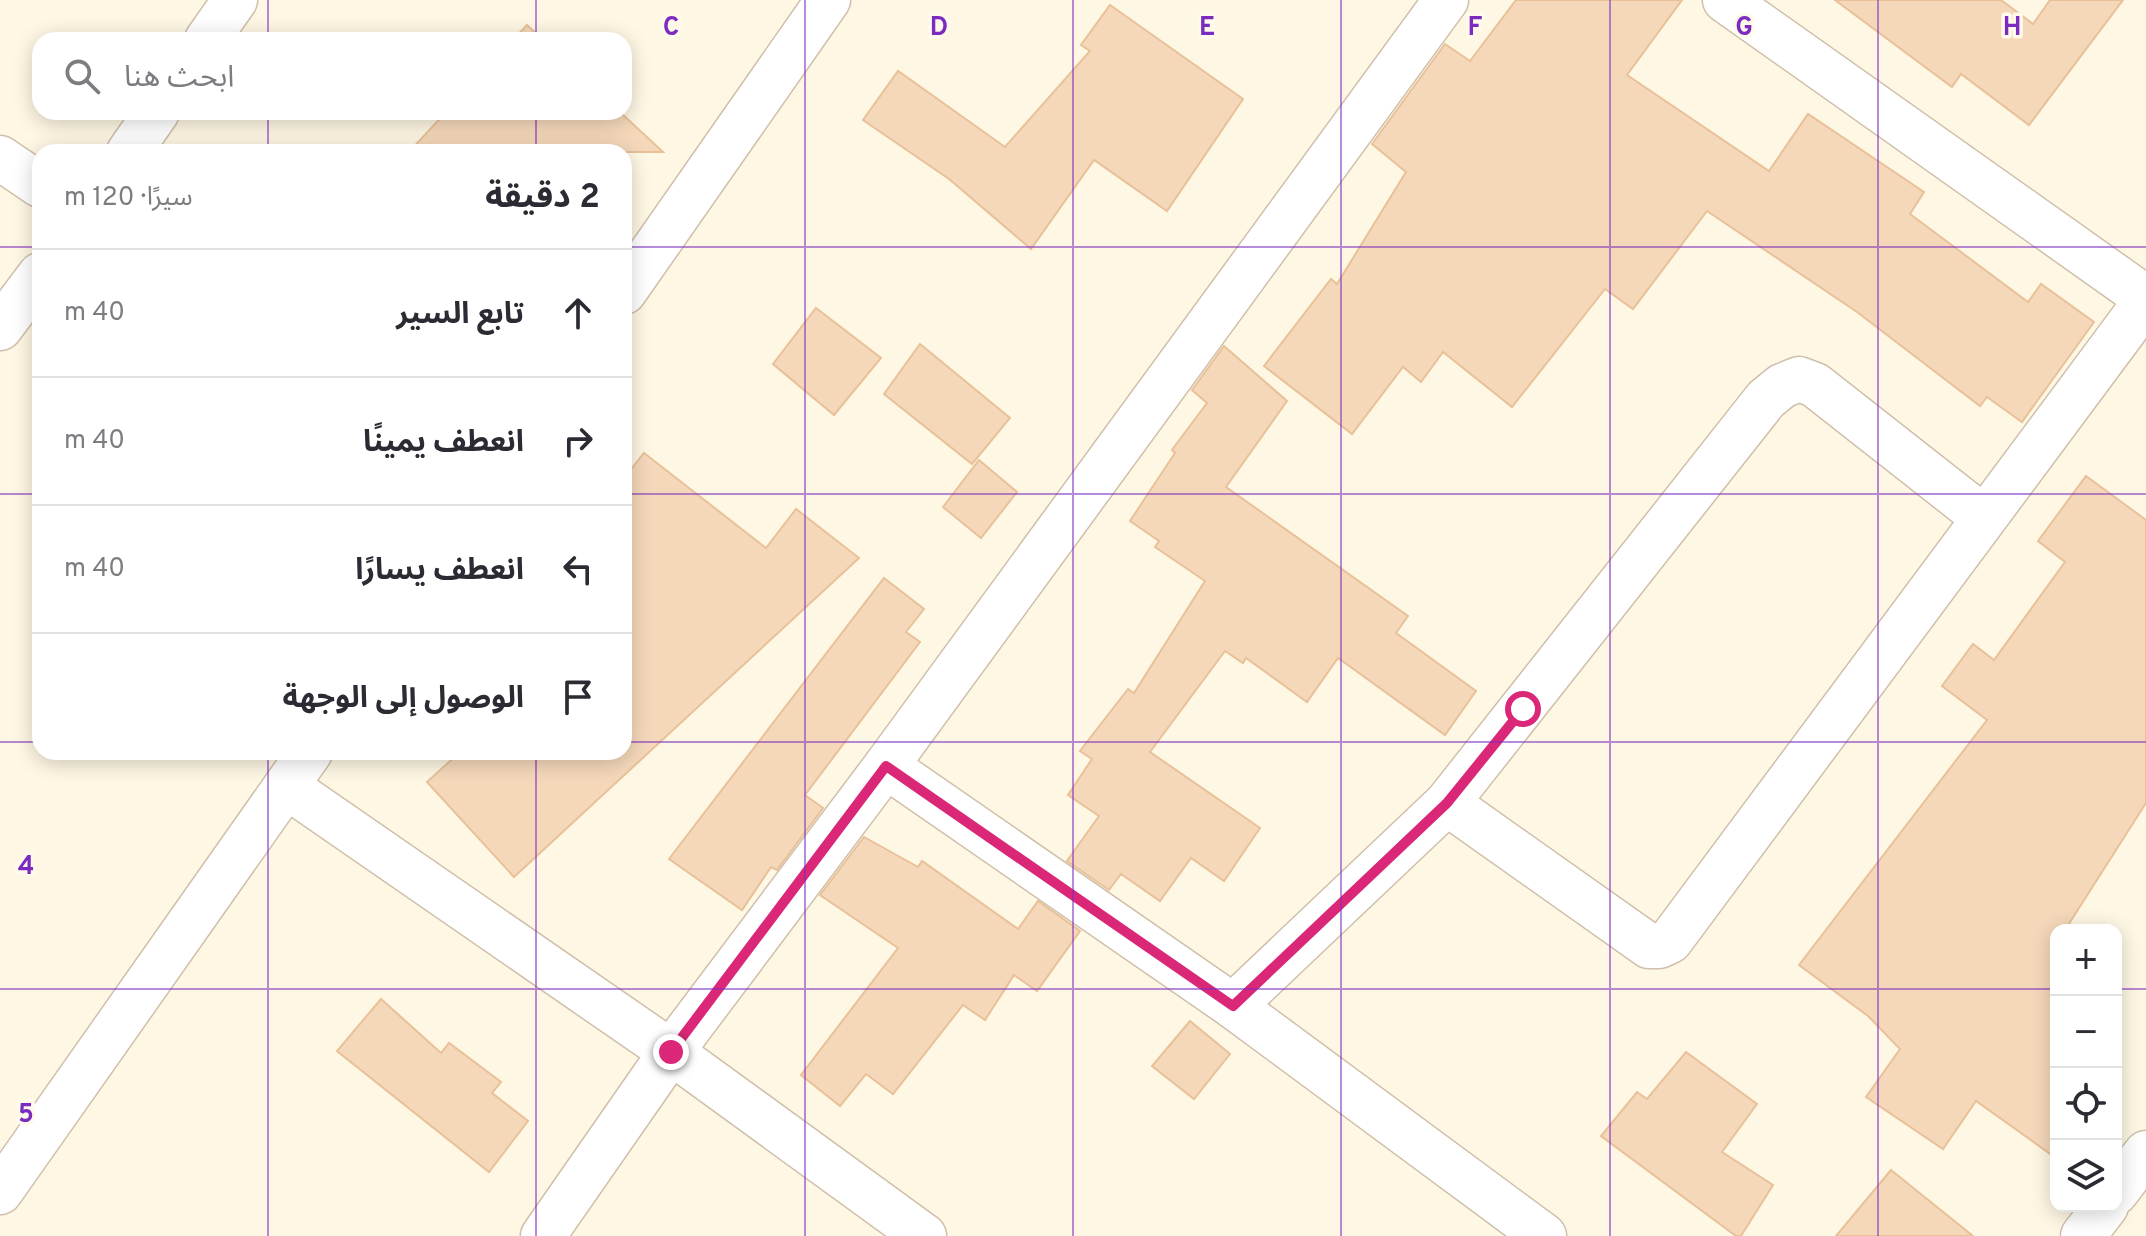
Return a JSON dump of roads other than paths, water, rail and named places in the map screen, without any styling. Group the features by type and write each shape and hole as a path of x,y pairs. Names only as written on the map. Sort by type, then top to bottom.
{"street":[{"path":"213,32 235,0"},
{"path":"632,281 828,0"},
{"path":"543,1236 671,1052 886,766 1446,0"},
{"path":"1447,803 1649,946 1670,941 2146,299 1725,0"},
{"path":"135,144 151,120"},
{"path":"0,158 32,180"},
{"path":"0,328 32,286"},
{"path":"1233,1006 1447,803 1766,399 1782,386 1799,379 1815,385 1983,517"},
{"path":"886,766 1233,1006 1540,1235"},
{"path":"0,1192 298,769 671,1052 924,1236"},
{"path":"2122,1184 2146,1153"},
{"path":"2083,1236 2101,1212"}]}
